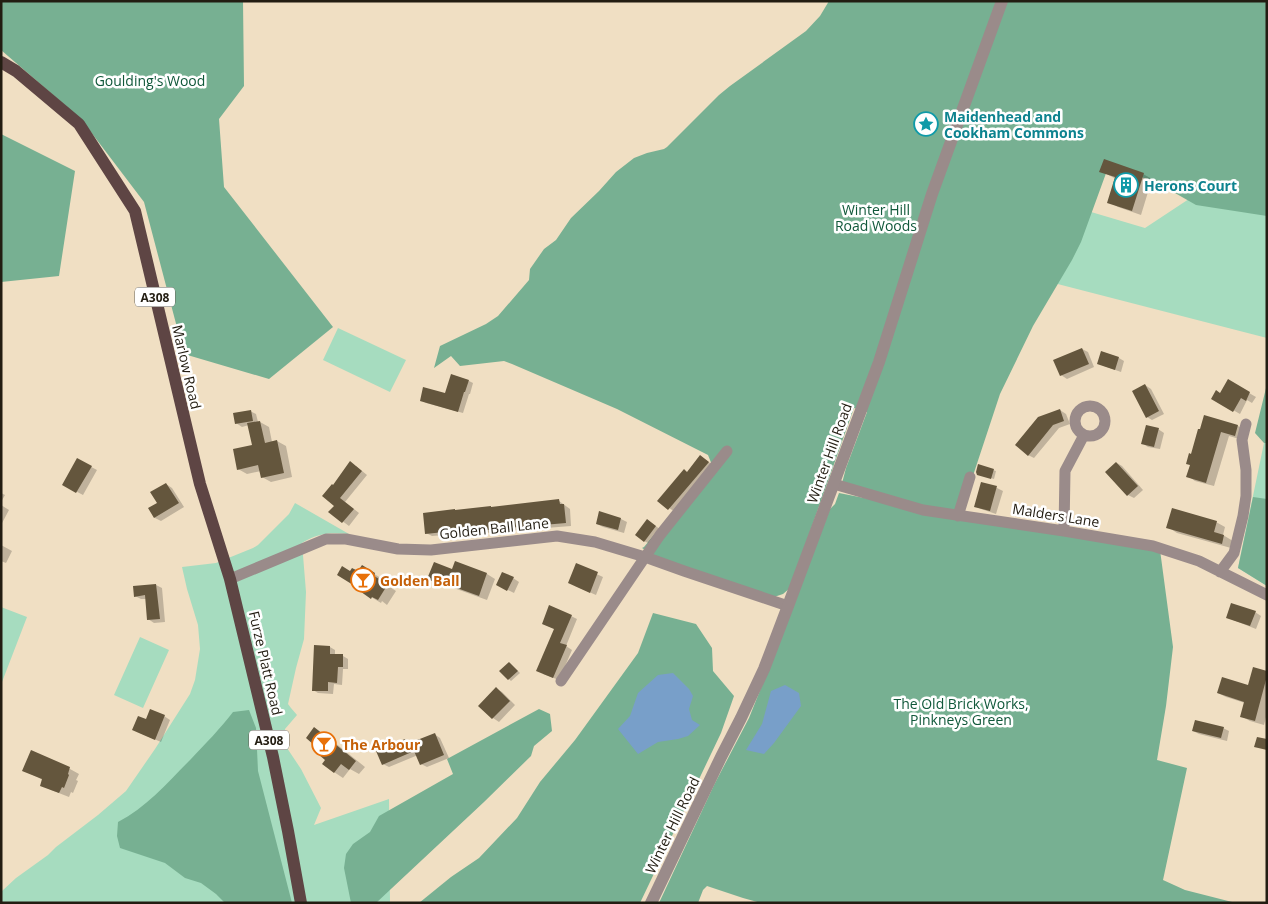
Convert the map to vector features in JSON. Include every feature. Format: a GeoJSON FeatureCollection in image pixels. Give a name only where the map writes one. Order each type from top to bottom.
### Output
{"type":"FeatureCollection","features":[{"type":"Feature","properties":{"kind":"main road","name":"Marlow Road"},"geometry":{"type":"LineString","coordinates":[[1,62],[16,71],[79,124],[135,212],[200,484],[230,578]]}},
{"type":"Feature","properties":{"kind":"main road","name":"Furze Platt Road"},"geometry":{"type":"LineString","coordinates":[[230,578],[273,757],[300,903]]}},
{"type":"Feature","properties":{"kind":"street","name":"Winter Hill Road"},"geometry":{"type":"LineString","coordinates":[[652,903],[764,669],[879,362],[932,194],[1002,1]]}},
{"type":"Feature","properties":{"kind":"street"},"geometry":{"type":"LineString","coordinates":[[1220,572],[1234,553],[1243,516],[1246,496],[1246,470],[1242,440],[1246,424]]}},
{"type":"Feature","properties":{"kind":"street"},"geometry":{"type":"LineString","coordinates":[[1064,531],[1065,470],[1084,435]]}},
{"type":"Feature","properties":{"kind":"street"},"geometry":{"type":"LineString","coordinates":[[560,681],[660,535],[727,451]]}},
{"type":"Feature","properties":{"kind":"street"},"geometry":{"type":"LineString","coordinates":[[958,516],[970,477]]}},
{"type":"Feature","properties":{"kind":"street","name":"Malders Lane"},"geometry":{"type":"LineString","coordinates":[[834,484],[923,510],[1153,546],[1199,561],[1267,595]]}},
{"type":"Feature","properties":{"kind":"street","name":"Golden Ball Lane"},"geometry":{"type":"LineString","coordinates":[[230,578],[326,539],[346,538],[398,549],[431,550],[557,536],[595,542],[645,557],[788,606]]}},
{"type":"Feature","properties":{"kind":"green space","name":"Goulding's Wood"},"geometry":{"type":"Polygon","coordinates":[[[1,1],[243,1],[244,86],[219,119],[224,187],[333,327],[269,379],[184,354],[144,202],[81,119],[1,50],[1,1]]]}},
{"type":"Feature","properties":{"kind":"green space","name":"Winter Hill Road Woods"},"geometry":{"type":"Polygon","coordinates":[[[829,1],[1267,1],[1267,216],[1196,205],[1168,189],[1168,187],[1109,165],[1081,242],[1033,326],[1000,394],[960,515],[840,491],[846,468],[867,412],[854,408],[790,588],[783,594],[774,597],[659,558],[642,548],[712,465],[708,455],[617,409],[504,361],[460,366],[451,356],[434,368],[440,346],[486,324],[498,316],[529,280],[530,269],[544,249],[556,240],[571,218],[616,172],[634,158],[667,147],[719,95],[806,31],[820,16],[829,1]]]}},
{"type":"Feature","properties":{"kind":"green space"},"geometry":{"type":"Polygon","coordinates":[[[1,134],[75,171],[59,276],[1,282],[1,134]]]}},
{"type":"Feature","properties":{"kind":"green space"},"geometry":{"type":"Polygon","coordinates":[[[1192,197],[1267,213],[1267,338],[1046,281],[1081,209],[1145,228],[1192,197]]]}},
{"type":"Feature","properties":{"kind":"green space"},"geometry":{"type":"Polygon","coordinates":[[[338,328],[406,360],[390,392],[323,360],[338,328]]]}},
{"type":"Feature","properties":{"kind":"green space"},"geometry":{"type":"Polygon","coordinates":[[[1267,384],[1267,443],[1264,443],[1255,433],[1267,384]]]}},
{"type":"Feature","properties":{"kind":"green space"},"geometry":{"type":"Polygon","coordinates":[[[1264,443],[1267,443],[1267,586],[1238,568],[1264,443]]]}},
{"type":"Feature","properties":{"kind":"green space","name":"The Old Brick Works, Pinkneys Green"},"geometry":{"type":"Polygon","coordinates":[[[839,493],[960,517],[1160,550],[1173,647],[1157,760],[1187,768],[1163,880],[1185,890],[1236,903],[761,903],[707,886],[703,890],[698,903],[659,903],[714,785],[749,718],[830,509],[835,504],[839,493]]]}},
{"type":"Feature","properties":{"kind":"green space"},"geometry":{"type":"Polygon","coordinates":[[[1253,497],[1267,499],[1267,586],[1238,568],[1253,497]]]}},
{"type":"Feature","properties":{"kind":"green space"},"geometry":{"type":"Polygon","coordinates":[[[295,503],[349,534],[324,534],[302,543],[306,592],[304,639],[288,704],[297,715],[285,729],[283,742],[301,769],[321,808],[314,825],[389,799],[390,903],[1,903],[2,891],[16,878],[48,855],[126,791],[190,694],[195,680],[200,649],[198,625],[182,567],[216,563],[253,548],[289,514],[295,503]]]}},
{"type":"Feature","properties":{"kind":"green space"},"geometry":{"type":"Polygon","coordinates":[[[1,607],[27,617],[2,682],[1,681],[1,607]]]}},
{"type":"Feature","properties":{"kind":"green space"},"geometry":{"type":"Polygon","coordinates":[[[653,613],[696,624],[712,648],[713,671],[734,696],[721,733],[640,903],[419,903],[451,877],[479,858],[517,818],[540,782],[575,740],[638,653],[653,613]]]}},
{"type":"Feature","properties":{"kind":"green space"},"geometry":{"type":"Polygon","coordinates":[[[140,637],[169,650],[143,708],[114,695],[140,637]]]}},
{"type":"Feature","properties":{"kind":"green space"},"geometry":{"type":"Polygon","coordinates":[[[539,709],[550,714],[552,731],[534,746],[531,756],[376,903],[351,903],[344,868],[346,854],[353,844],[370,832],[379,816],[453,774],[447,759],[539,709]]]}},
{"type":"Feature","properties":{"kind":"green space"},"geometry":{"type":"Polygon","coordinates":[[[249,710],[256,728],[258,771],[292,903],[225,903],[201,883],[185,878],[165,863],[120,848],[117,836],[118,822],[129,816],[157,794],[233,712],[249,710]]]}},
{"type":"Feature","properties":{"kind":"water"},"geometry":{"type":"Polygon","coordinates":[[[673,673],[689,689],[693,696],[689,709],[692,720],[700,725],[688,736],[658,742],[638,754],[618,729],[630,716],[638,693],[658,675],[673,673]]]}},
{"type":"Feature","properties":{"kind":"water"},"geometry":{"type":"Polygon","coordinates":[[[785,685],[799,693],[801,706],[764,754],[746,750],[762,724],[771,691],[785,685]]]}},
{"type":"Feature","properties":{"kind":"building","name":"Herons Court"},"geometry":{"type":"Polygon","coordinates":[[[1104,159],[1144,173],[1132,211],[1107,203],[1115,177],[1099,172],[1104,159]]]}},
{"type":"Feature","properties":{"kind":"building"},"geometry":{"type":"Polygon","coordinates":[[[1082,348],[1089,364],[1060,376],[1053,360],[1082,348]]]}},
{"type":"Feature","properties":{"kind":"building"},"geometry":{"type":"Polygon","coordinates":[[[1101,351],[1119,357],[1115,370],[1097,364],[1101,351]]]}},
{"type":"Feature","properties":{"kind":"building"},"geometry":{"type":"Polygon","coordinates":[[[451,374],[469,380],[458,412],[420,401],[423,387],[445,393],[451,374]]]}},
{"type":"Feature","properties":{"kind":"building"},"geometry":{"type":"Polygon","coordinates":[[[1228,379],[1250,392],[1246,401],[1241,398],[1233,412],[1211,399],[1216,390],[1220,393],[1228,379]]]}},
{"type":"Feature","properties":{"kind":"building"},"geometry":{"type":"Polygon","coordinates":[[[1145,384],[1159,411],[1146,418],[1132,391],[1145,384]]]}},
{"type":"Feature","properties":{"kind":"building"},"geometry":{"type":"Polygon","coordinates":[[[1060,409],[1064,421],[1053,425],[1028,456],[1015,445],[1038,417],[1060,409]]]}},
{"type":"Feature","properties":{"kind":"building"},"geometry":{"type":"Polygon","coordinates":[[[251,410],[253,421],[235,424],[233,413],[251,410]]]}},
{"type":"Feature","properties":{"kind":"building"},"geometry":{"type":"Polygon","coordinates":[[[1204,415],[1238,425],[1235,436],[1221,432],[1206,483],[1186,477],[1190,465],[1186,464],[1189,453],[1191,454],[1204,415]]]}},
{"type":"Feature","properties":{"kind":"building"},"geometry":{"type":"Polygon","coordinates":[[[260,421],[265,443],[277,440],[284,473],[261,478],[258,465],[237,470],[233,449],[252,445],[247,423],[260,421]]]}},
{"type":"Feature","properties":{"kind":"building"},"geometry":{"type":"Polygon","coordinates":[[[1146,425],[1159,428],[1154,447],[1141,444],[1146,425]]]}},
{"type":"Feature","properties":{"kind":"building"},"geometry":{"type":"Polygon","coordinates":[[[700,455],[709,462],[668,510],[657,501],[684,469],[687,472],[700,455]]]}},
{"type":"Feature","properties":{"kind":"building"},"geometry":{"type":"Polygon","coordinates":[[[77,458],[92,466],[76,493],[62,485],[77,458]]]}},
{"type":"Feature","properties":{"kind":"building"},"geometry":{"type":"Polygon","coordinates":[[[350,461],[362,471],[340,498],[354,509],[342,523],[328,512],[334,506],[322,496],[333,485],[350,461]]]}},
{"type":"Feature","properties":{"kind":"building"},"geometry":{"type":"Polygon","coordinates":[[[1116,462],[1138,486],[1127,496],[1105,472],[1116,462]]]}},
{"type":"Feature","properties":{"kind":"building"},"geometry":{"type":"Polygon","coordinates":[[[978,464],[994,469],[991,479],[977,475],[978,464]]]}},
{"type":"Feature","properties":{"kind":"building"},"geometry":{"type":"Polygon","coordinates":[[[981,482],[997,486],[990,511],[974,507],[981,482]]]}},
{"type":"Feature","properties":{"kind":"building"},"geometry":{"type":"Polygon","coordinates":[[[166,483],[179,503],[154,518],[148,508],[157,503],[150,492],[166,483]]]}},
{"type":"Feature","properties":{"kind":"building"},"geometry":{"type":"Polygon","coordinates":[[[559,499],[560,504],[564,504],[566,523],[425,534],[423,513],[559,499]]]}},
{"type":"Feature","properties":{"kind":"building"},"geometry":{"type":"Polygon","coordinates":[[[1172,508],[1217,521],[1214,532],[1224,535],[1222,544],[1166,528],[1172,508]]]}},
{"type":"Feature","properties":{"kind":"building"},"geometry":{"type":"Polygon","coordinates":[[[599,511],[621,518],[618,530],[596,524],[599,511]]]}},
{"type":"Feature","properties":{"kind":"building"},"geometry":{"type":"Polygon","coordinates":[[[647,519],[656,526],[644,542],[635,535],[647,519]]]}},
{"type":"Feature","properties":{"kind":"building"},"geometry":{"type":"Polygon","coordinates":[[[455,561],[487,573],[479,596],[427,579],[434,562],[452,569],[455,561]]]}},
{"type":"Feature","properties":{"kind":"building"},"geometry":{"type":"Polygon","coordinates":[[[576,563],[598,572],[590,593],[568,583],[576,563]]]}},
{"type":"Feature","properties":{"kind":"building","name":"Golden Ball"},"geometry":{"type":"Polygon","coordinates":[[[362,565],[375,573],[374,576],[388,584],[378,600],[372,597],[371,599],[337,575],[342,566],[350,571],[352,568],[358,571],[362,565]]]}},
{"type":"Feature","properties":{"kind":"building"},"geometry":{"type":"Polygon","coordinates":[[[502,572],[514,577],[507,591],[496,585],[502,572]]]}},
{"type":"Feature","properties":{"kind":"building"},"geometry":{"type":"Polygon","coordinates":[[[156,584],[160,619],[147,620],[145,595],[134,597],[133,586],[156,584]]]}},
{"type":"Feature","properties":{"kind":"building"},"geometry":{"type":"Polygon","coordinates":[[[1231,603],[1256,611],[1250,626],[1226,618],[1231,603]]]}},
{"type":"Feature","properties":{"kind":"building"},"geometry":{"type":"Polygon","coordinates":[[[549,605],[572,615],[560,643],[567,645],[553,678],[536,671],[554,629],[542,624],[549,605]]]}},
{"type":"Feature","properties":{"kind":"building"},"geometry":{"type":"Polygon","coordinates":[[[314,645],[330,646],[330,654],[343,654],[343,667],[338,667],[337,683],[328,682],[328,691],[312,691],[314,645]]]}},
{"type":"Feature","properties":{"kind":"building"},"geometry":{"type":"Polygon","coordinates":[[[509,662],[518,671],[508,680],[499,671],[509,662]]]}},
{"type":"Feature","properties":{"kind":"building"},"geometry":{"type":"Polygon","coordinates":[[[1253,667],[1267,671],[1255,721],[1240,717],[1244,702],[1217,693],[1222,677],[1248,685],[1253,667]]]}},
{"type":"Feature","properties":{"kind":"building"},"geometry":{"type":"Polygon","coordinates":[[[496,687],[510,701],[492,719],[478,706],[496,687]]]}},
{"type":"Feature","properties":{"kind":"building"},"geometry":{"type":"Polygon","coordinates":[[[150,709],[165,715],[155,740],[132,730],[138,716],[146,719],[150,709]]]}},
{"type":"Feature","properties":{"kind":"building"},"geometry":{"type":"Polygon","coordinates":[[[1195,720],[1224,727],[1221,738],[1192,731],[1195,720]]]}},
{"type":"Feature","properties":{"kind":"building","name":"The Arbour"},"geometry":{"type":"Polygon","coordinates":[[[314,727],[356,761],[349,770],[341,764],[334,773],[322,764],[325,760],[318,754],[321,751],[306,738],[314,727]]]}},
{"type":"Feature","properties":{"kind":"building"},"geometry":{"type":"Polygon","coordinates":[[[435,733],[444,755],[420,765],[414,751],[382,765],[376,751],[405,739],[407,744],[435,733]]]}},
{"type":"Feature","properties":{"kind":"building"},"geometry":{"type":"Polygon","coordinates":[[[1257,737],[1267,739],[1267,750],[1254,747],[1257,737]]]}},
{"type":"Feature","properties":{"kind":"building"},"geometry":{"type":"Polygon","coordinates":[[[31,750],[70,767],[64,788],[62,787],[59,793],[40,786],[42,779],[22,771],[31,750]]]}},
{"type":"Feature","properties":{"kind":"place","name":"Maidenhead and Cookham Commons"},"geometry":{"type":"Point","coordinates":[926,124]}},
{"type":"Feature","properties":{"kind":"place","name":"Herons Court"},"geometry":{"type":"Point","coordinates":[1126,185]}},
{"type":"Feature","properties":{"kind":"place","name":"Golden Ball"},"geometry":{"type":"Point","coordinates":[363,580]}},
{"type":"Feature","properties":{"kind":"place","name":"The Arbour"},"geometry":{"type":"Point","coordinates":[324,744]}}]}
